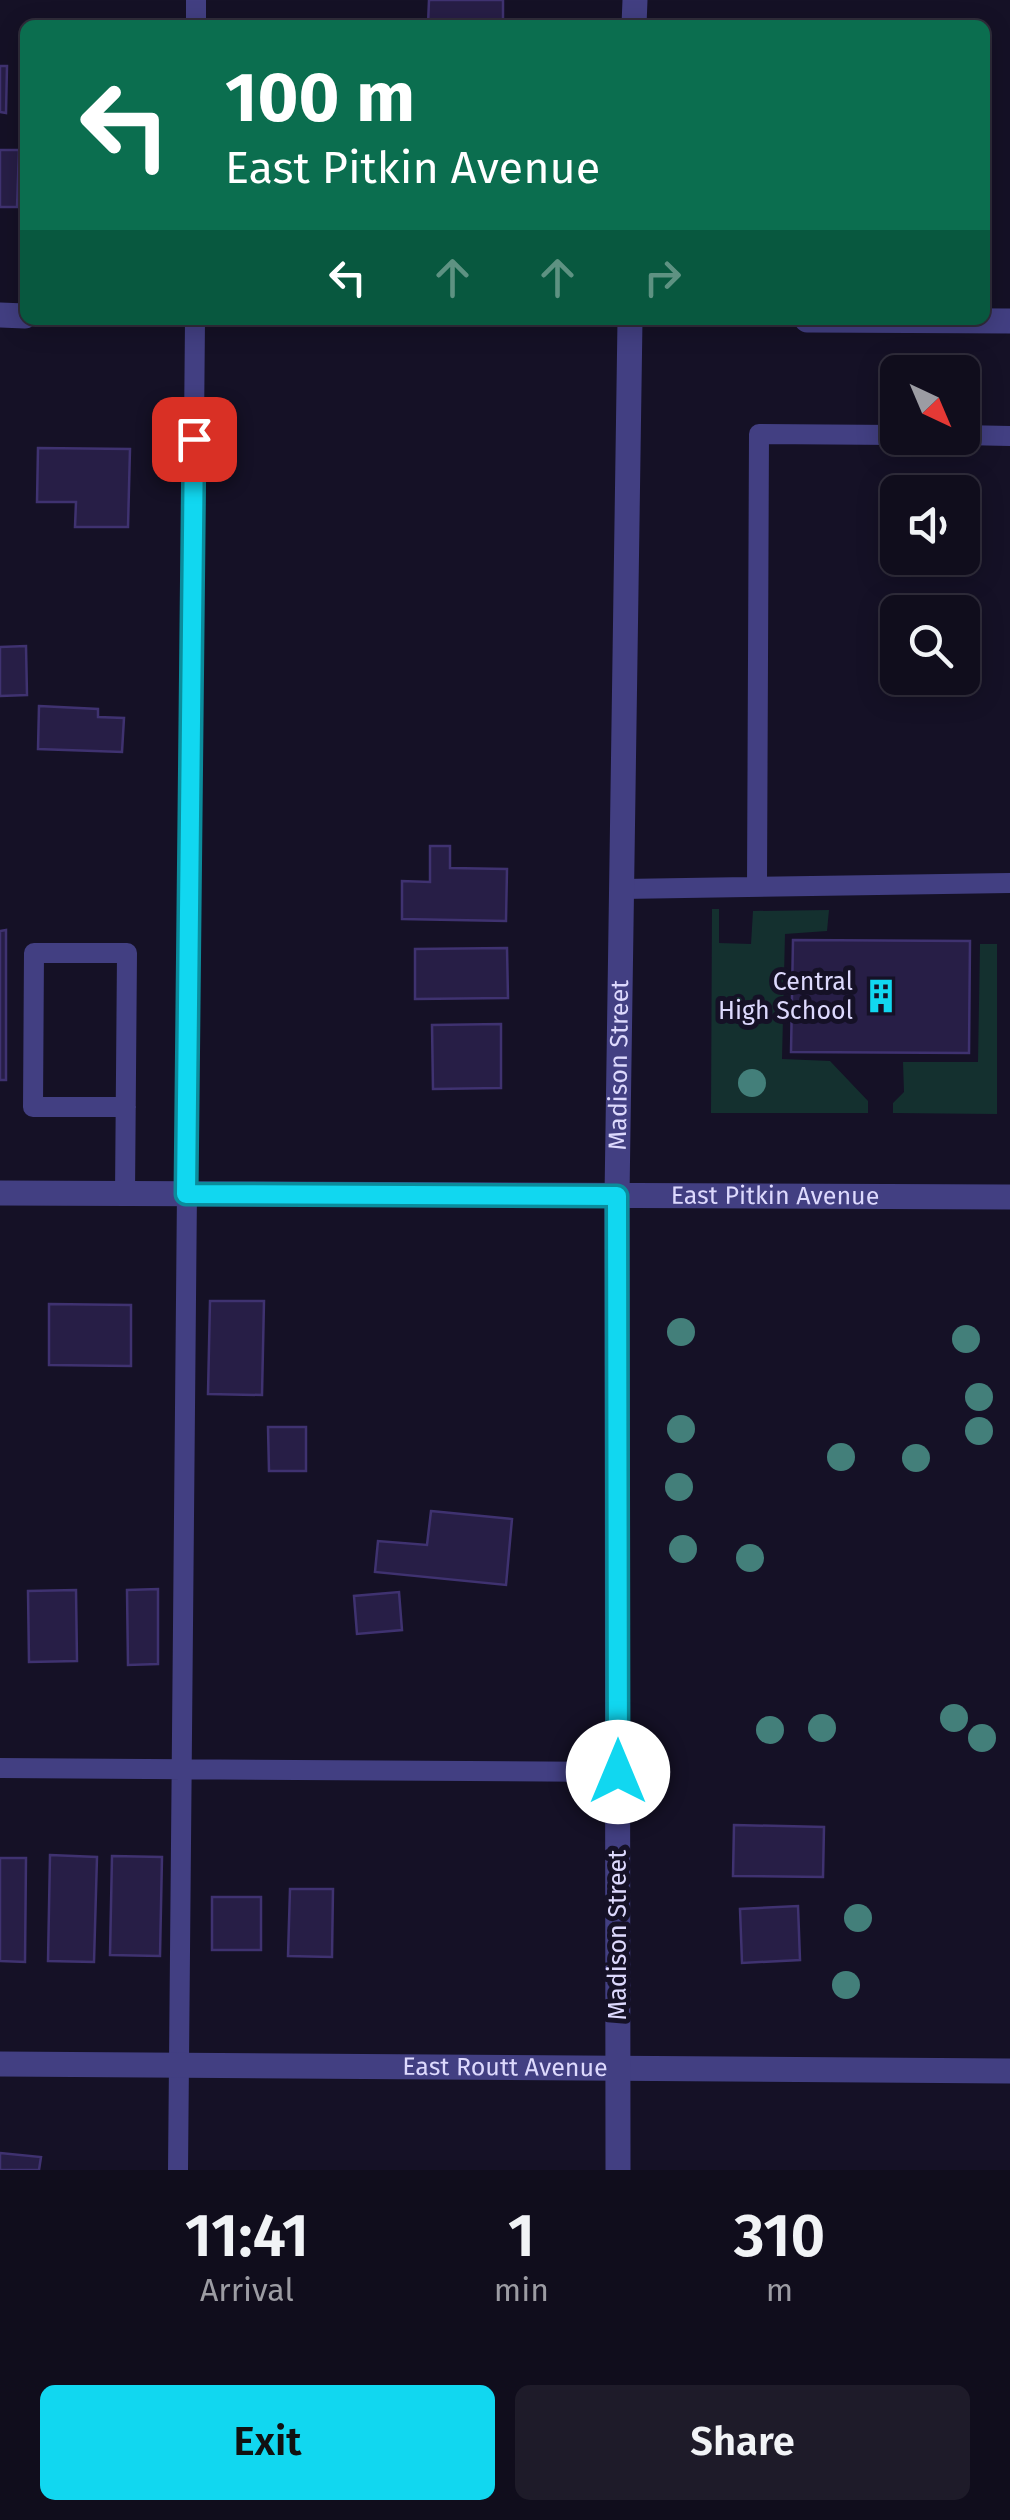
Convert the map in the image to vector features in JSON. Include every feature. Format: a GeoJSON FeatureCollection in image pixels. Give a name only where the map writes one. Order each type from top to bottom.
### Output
{"type":"FeatureCollection","features":[{"type":"Feature","properties":{"kind":"street","name":"Madison Street"},"geometry":{"type":"LineString","coordinates":[[618,2170],[617,1196],[630,325]]}},
{"type":"Feature","properties":{"kind":"street","name":"East Pitkin Avenue"},"geometry":{"type":"LineString","coordinates":[[0,1194],[1010,1197]]}},
{"type":"Feature","properties":{"kind":"street","name":"East Routt Avenue"},"geometry":{"type":"LineString","coordinates":[[0,2064],[1010,2071]]}},
{"type":"Feature","properties":{"kind":"lane"},"geometry":{"type":"LineString","coordinates":[[178,2170],[195,325]]}},
{"type":"Feature","properties":{"kind":"lane"},"geometry":{"type":"LineString","coordinates":[[757,887],[760,434],[880,435]]}},
{"type":"Feature","properties":{"kind":"lane"},"geometry":{"type":"LineString","coordinates":[[980,435],[1010,436]]}},
{"type":"Feature","properties":{"kind":"lane"},"geometry":{"type":"LineString","coordinates":[[622,889],[1010,883]]}},
{"type":"Feature","properties":{"kind":"lane"},"geometry":{"type":"LineString","coordinates":[[126,1107],[33,1107],[34,953],[127,953],[126,1194]]}},
{"type":"Feature","properties":{"kind":"lane"},"geometry":{"type":"LineString","coordinates":[[0,1768],[618,1772]]}},
{"type":"Feature","properties":{"kind":"green space"},"geometry":{"type":"Polygon","coordinates":[[[712,909],[719,909],[719,943],[751,944],[753,911],[829,910],[827,931],[785,934],[782,1059],[830,1061],[868,1101],[868,1113],[711,1113],[712,909]]]}},
{"type":"Feature","properties":{"kind":"green space"},"geometry":{"type":"Polygon","coordinates":[[[980,944],[997,944],[997,1114],[893,1113],[893,1103],[904,1092],[903,1062],[978,1062],[980,944]]]}},
{"type":"Feature","properties":{"kind":"building"},"geometry":{"type":"Polygon","coordinates":[[[429,0],[503,0],[503,20],[428,20],[429,0]]]}},
{"type":"Feature","properties":{"kind":"building"},"geometry":{"type":"Polygon","coordinates":[[[0,66],[7,66],[6,113],[0,112],[0,66]]]}},
{"type":"Feature","properties":{"kind":"building"},"geometry":{"type":"Polygon","coordinates":[[[0,150],[19,150],[17,207],[0,207],[0,150]]]}},
{"type":"Feature","properties":{"kind":"building"},"geometry":{"type":"Polygon","coordinates":[[[38,448],[130,449],[128,527],[75,527],[76,502],[37,502],[38,448]]]}},
{"type":"Feature","properties":{"kind":"building"},"geometry":{"type":"Polygon","coordinates":[[[26,646],[27,695],[0,696],[0,647],[26,646]]]}},
{"type":"Feature","properties":{"kind":"building"},"geometry":{"type":"Polygon","coordinates":[[[39,706],[98,709],[98,717],[124,718],[122,752],[38,749],[39,706]]]}},
{"type":"Feature","properties":{"kind":"building"},"geometry":{"type":"Polygon","coordinates":[[[430,846],[450,846],[450,868],[507,869],[506,921],[402,919],[402,881],[430,882],[430,846]]]}},
{"type":"Feature","properties":{"kind":"building"},"geometry":{"type":"Polygon","coordinates":[[[6,930],[6,1080],[0,1080],[0,931],[6,930]]]}},
{"type":"Feature","properties":{"kind":"building","name":"Central High School"},"geometry":{"type":"Polygon","coordinates":[[[793,940],[970,941],[969,1053],[791,1052],[793,940]]]}},
{"type":"Feature","properties":{"kind":"building"},"geometry":{"type":"Polygon","coordinates":[[[507,948],[508,998],[415,999],[415,949],[507,948]]]}},
{"type":"Feature","properties":{"kind":"building"},"geometry":{"type":"Polygon","coordinates":[[[501,1024],[501,1088],[433,1089],[432,1025],[501,1024]]]}},
{"type":"Feature","properties":{"kind":"building"},"geometry":{"type":"Polygon","coordinates":[[[210,1301],[264,1301],[262,1395],[208,1394],[210,1301]]]}},
{"type":"Feature","properties":{"kind":"building"},"geometry":{"type":"Polygon","coordinates":[[[49,1304],[131,1305],[131,1366],[49,1365],[49,1304]]]}},
{"type":"Feature","properties":{"kind":"building"},"geometry":{"type":"Polygon","coordinates":[[[268,1427],[306,1427],[306,1471],[269,1471],[268,1427]]]}},
{"type":"Feature","properties":{"kind":"building"},"geometry":{"type":"Polygon","coordinates":[[[431,1511],[512,1519],[506,1585],[375,1572],[378,1541],[427,1545],[431,1511]]]}},
{"type":"Feature","properties":{"kind":"building"},"geometry":{"type":"Polygon","coordinates":[[[158,1589],[158,1664],[128,1665],[127,1590],[158,1589]]]}},
{"type":"Feature","properties":{"kind":"building"},"geometry":{"type":"Polygon","coordinates":[[[76,1590],[77,1661],[29,1662],[28,1591],[76,1590]]]}},
{"type":"Feature","properties":{"kind":"building"},"geometry":{"type":"Polygon","coordinates":[[[399,1592],[402,1630],[357,1634],[354,1596],[399,1592]]]}},
{"type":"Feature","properties":{"kind":"building"},"geometry":{"type":"Polygon","coordinates":[[[734,1825],[824,1827],[823,1877],[733,1876],[734,1825]]]}},
{"type":"Feature","properties":{"kind":"building"},"geometry":{"type":"Polygon","coordinates":[[[50,1855],[97,1857],[94,1962],[48,1961],[50,1855]]]}},
{"type":"Feature","properties":{"kind":"building"},"geometry":{"type":"Polygon","coordinates":[[[112,1856],[162,1857],[160,1956],[110,1955],[112,1856]]]}},
{"type":"Feature","properties":{"kind":"building"},"geometry":{"type":"Polygon","coordinates":[[[0,1858],[26,1858],[25,1962],[0,1961],[0,1858]]]}},
{"type":"Feature","properties":{"kind":"building"},"geometry":{"type":"Polygon","coordinates":[[[290,1889],[333,1889],[332,1957],[288,1956],[290,1889]]]}},
{"type":"Feature","properties":{"kind":"building"},"geometry":{"type":"Polygon","coordinates":[[[212,1897],[261,1897],[261,1950],[212,1950],[212,1897]]]}},
{"type":"Feature","properties":{"kind":"building"},"geometry":{"type":"Polygon","coordinates":[[[798,1906],[800,1960],[742,1963],[740,1909],[798,1906]]]}},
{"type":"Feature","properties":{"kind":"building"},"geometry":{"type":"Polygon","coordinates":[[[0,2153],[41,2157],[39,2170],[0,2170],[0,2153]]]}},
{"type":"Feature","properties":{"kind":"place","name":"Central High School"},"geometry":{"type":"Point","coordinates":[881,996]}},
{"type":"Feature","properties":{"kind":"route"},"geometry":{"type":"LineString","coordinates":[[194,439],[186,1194],[617,1196],[618,1772]]}}]}
